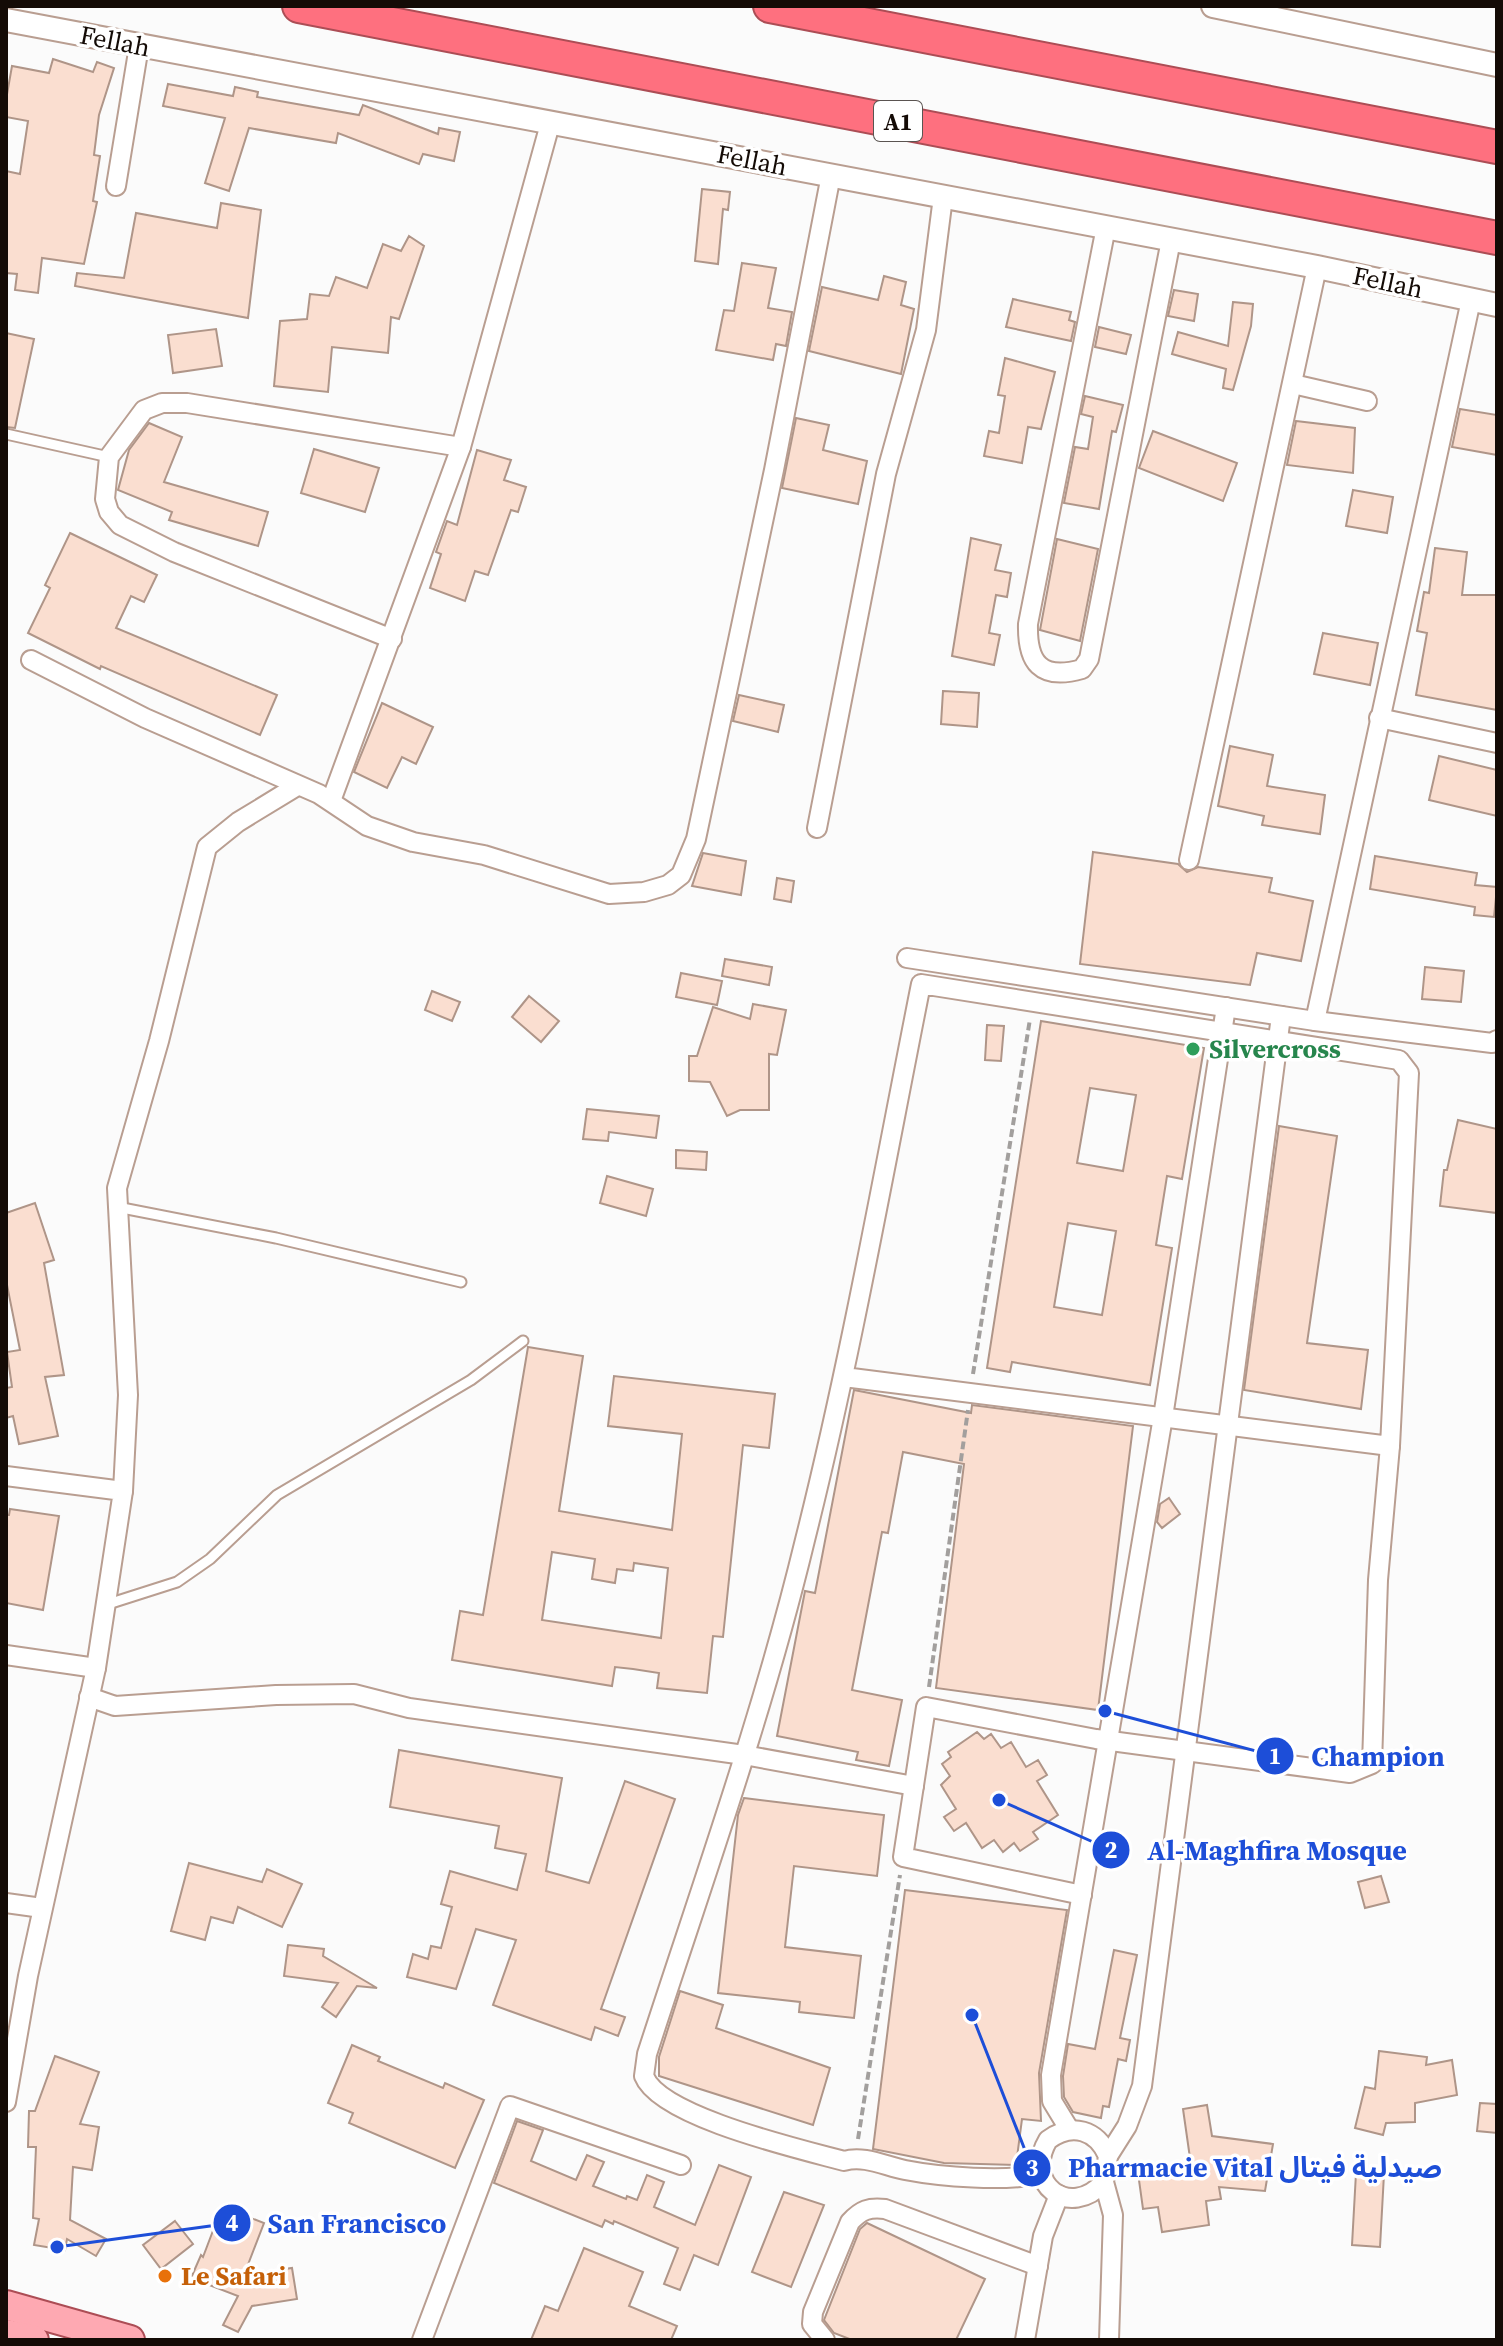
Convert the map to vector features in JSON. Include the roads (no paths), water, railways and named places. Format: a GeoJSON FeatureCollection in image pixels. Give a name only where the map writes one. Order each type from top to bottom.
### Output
{"type":"FeatureCollection","features":[{"type":"Feature","properties":{"kind":"highway","name":"A1"},"geometry":{"type":"LineString","coordinates":[[299,6],[1497,238]]}},
{"type":"Feature","properties":{"kind":"highway"},"geometry":{"type":"LineString","coordinates":[[770,6],[1497,147]]}},
{"type":"Feature","properties":{"kind":"main road"},"geometry":{"type":"LineString","coordinates":[[6,2305],[130,2340]]}},
{"type":"Feature","properties":{"kind":"main road"},"geometry":{"type":"LineString","coordinates":[[6,2334],[34,2340]]}},
{"type":"Feature","properties":{"kind":"street"},"geometry":{"type":"LineString","coordinates":[[1213,6],[1497,65]]}},
{"type":"Feature","properties":{"kind":"street","name":"Fellah"},"geometry":{"type":"LineString","coordinates":[[6,20],[1317,267],[1497,305]]}},
{"type":"Feature","properties":{"kind":"street"},"geometry":{"type":"LineString","coordinates":[[116,186],[139,46]]}},
{"type":"Feature","properties":{"kind":"street"},"geometry":{"type":"LineString","coordinates":[[331,801],[461,447],[550,124]]}},
{"type":"Feature","properties":{"kind":"street"},"geometry":{"type":"LineString","coordinates":[[31,660],[145,718],[331,801],[384,834],[484,855],[609,894],[644,892],[668,885],[681,875],[696,839],[774,470],[831,175]]}},
{"type":"Feature","properties":{"kind":"street"},"geometry":{"type":"LineString","coordinates":[[817,828],[886,474],[926,330],[943,197]]}},
{"type":"Feature","properties":{"kind":"street"},"geometry":{"type":"LineString","coordinates":[[1106,227],[1028,624],[1030,656],[1039,666],[1055,672],[1082,669],[1089,659],[1171,240]]}},
{"type":"Feature","properties":{"kind":"street"},"geometry":{"type":"LineString","coordinates":[[1189,860],[1317,267]]}},
{"type":"Feature","properties":{"kind":"street"},"geometry":{"type":"LineString","coordinates":[[1315,1021],[1471,300]]}},
{"type":"Feature","properties":{"kind":"street"},"geometry":{"type":"LineString","coordinates":[[1293,384],[1367,401]]}},
{"type":"Feature","properties":{"kind":"street"},"geometry":{"type":"LineString","coordinates":[[392,639],[174,552],[120,525],[109,512],[105,499],[109,457],[144,410],[162,403],[187,403],[461,447]]}},
{"type":"Feature","properties":{"kind":"street"},"geometry":{"type":"LineString","coordinates":[[1379,718],[1497,743]]}},
{"type":"Feature","properties":{"kind":"street"},"geometry":{"type":"LineString","coordinates":[[6,2102],[10,2046],[96,1668],[123,1491],[128,1395],[117,1188],[159,1041],[201,861],[217,837],[297,786]]}},
{"type":"Feature","properties":{"kind":"street"},"geometry":{"type":"LineString","coordinates":[[907,958],[1315,1021],[1492,1043],[1497,1040]]}},
{"type":"Feature","properties":{"kind":"street"},"geometry":{"type":"LineString","coordinates":[[1041,2174],[1024,2178],[907,2170],[855,2157],[844,2161],[696,2115],[658,2097],[644,2076],[647,2054],[744,1755],[805,1543],[844,1377],[921,984],[1399,1060],[1409,1073],[1390,1446],[1378,1580],[1372,1764],[1350,1773],[1185,1752],[926,1707],[903,1857],[1082,1895]]}},
{"type":"Feature","properties":{"kind":"street"},"geometry":{"type":"LineString","coordinates":[[1108,2156],[1094,2135],[1069,2129],[1057,2114],[1050,2088],[1163,1417],[1226,1007]]}},
{"type":"Feature","properties":{"kind":"street"},"geometry":{"type":"LineString","coordinates":[[1109,2340],[1113,2215],[1104,2182],[1108,2156],[1127,2126],[1142,2086],[1281,1016]]}},
{"type":"Feature","properties":{"kind":"street"},"geometry":{"type":"LineString","coordinates":[[844,1377],[1390,1446]]}},
{"type":"Feature","properties":{"kind":"street"},"geometry":{"type":"LineString","coordinates":[[6,1476],[123,1491]]}},
{"type":"Feature","properties":{"kind":"street"},"geometry":{"type":"LineString","coordinates":[[6,1655],[96,1668]]}},
{"type":"Feature","properties":{"kind":"street"},"geometry":{"type":"LineString","coordinates":[[89,1697],[115,1706],[276,1695],[354,1694],[409,1708],[744,1755],[914,1786]]}},
{"type":"Feature","properties":{"kind":"street"},"geometry":{"type":"LineString","coordinates":[[6,1903],[42,1908]]}},
{"type":"Feature","properties":{"kind":"street"},"geometry":{"type":"LineString","coordinates":[[422,2340],[510,2106],[681,2165]]}},
{"type":"Feature","properties":{"kind":"street"},"geometry":{"type":"LineString","coordinates":[[1069,2129],[1048,2140],[1039,2162],[1045,2183],[1059,2195],[1084,2197],[1104,2182]]}},
{"type":"Feature","properties":{"kind":"street"},"geometry":{"type":"LineString","coordinates":[[1025,2340],[1050,2210],[1059,2195]]}},
{"type":"Feature","properties":{"kind":"street"},"geometry":{"type":"LineString","coordinates":[[825,2340],[812,2324],[813,2312],[850,2222],[859,2212],[871,2208],[885,2209],[1038,2266]]}},
{"type":"Feature","properties":{"kind":"lane"},"geometry":{"type":"LineString","coordinates":[[6,434],[109,457]]}},
{"type":"Feature","properties":{"kind":"lane"},"geometry":{"type":"LineString","coordinates":[[116,1207],[276,1238],[461,1282]]}},
{"type":"Feature","properties":{"kind":"lane"},"geometry":{"type":"LineString","coordinates":[[105,1605],[177,1582],[210,1559],[277,1495],[471,1380],[523,1341]]}},
{"type":"Feature","properties":{"kind":"place","name":"Silvercross"},"geometry":{"type":"Point","coordinates":[1193,1049]}},
{"type":"Feature","properties":{"kind":"place","name":"Champion"},"geometry":{"type":"Point","coordinates":[1105,1711]}},
{"type":"Feature","properties":{"kind":"place","name":"Al-Maghfira Mosque"},"geometry":{"type":"Point","coordinates":[999,1800]}},
{"type":"Feature","properties":{"kind":"place","name":"Pharmacie Vital صيدلية فيتال"},"geometry":{"type":"Point","coordinates":[972,2015]}},
{"type":"Feature","properties":{"kind":"place","name":"San Francisco"},"geometry":{"type":"Point","coordinates":[57,2247]}},
{"type":"Feature","properties":{"kind":"place","name":"Le Safari"},"geometry":{"type":"Point","coordinates":[165,2276]}}]}
